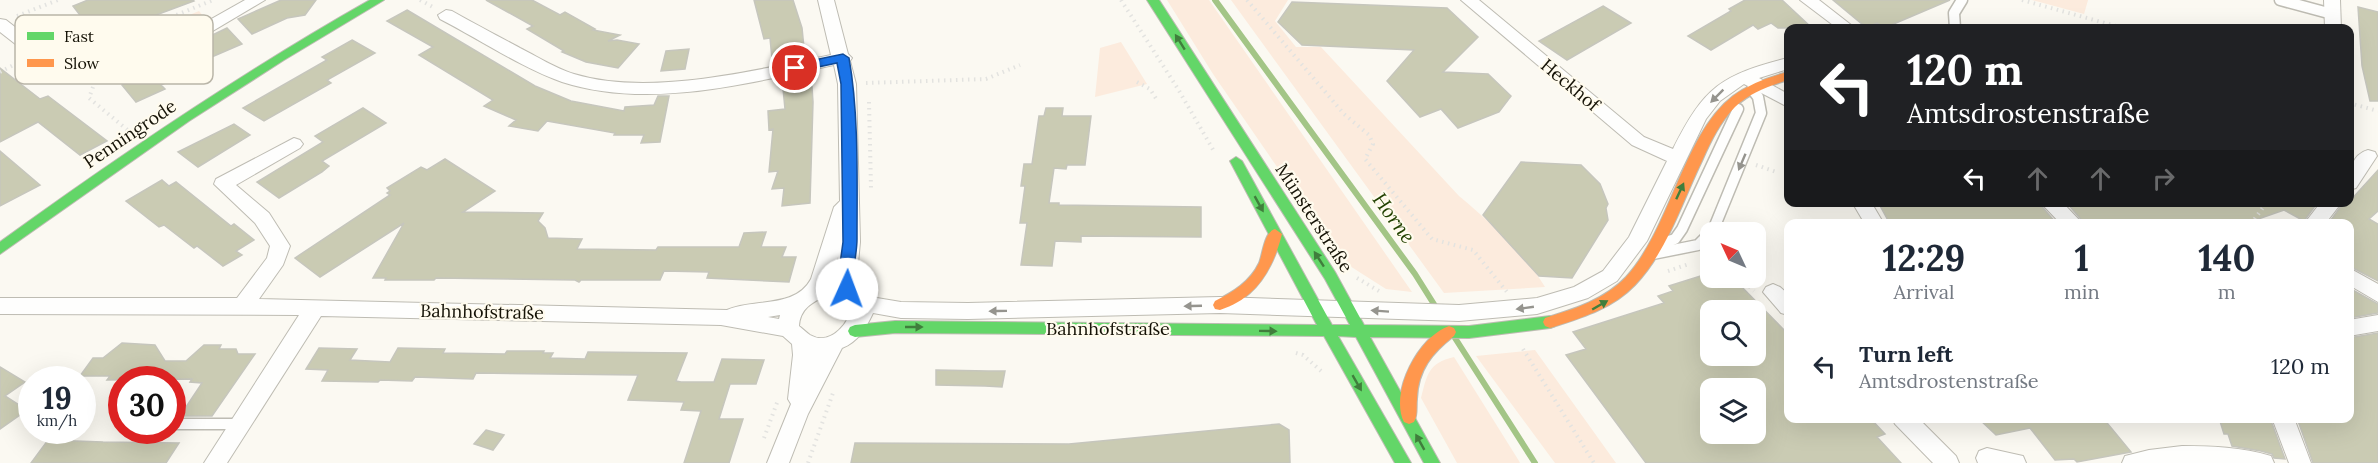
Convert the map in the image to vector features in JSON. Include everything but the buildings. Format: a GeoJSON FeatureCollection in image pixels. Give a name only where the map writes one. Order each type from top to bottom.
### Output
{"type":"FeatureCollection","features":[{"type":"Feature","properties":{"kind":"main road","name":"Penningrode"},"geometry":{"type":"LineString","coordinates":[[0,249],[187,117],[324,30],[378,0]]}},
{"type":"Feature","properties":{"kind":"main road"},"geometry":{"type":"LineString","coordinates":[[1139,0],[1205,102],[1215,123]]}},
{"type":"Feature","properties":{"kind":"main road","name":"Münsterstraße"},"geometry":{"type":"LineString","coordinates":[[1153,0],[1349,309],[1432,463]]}},
{"type":"Feature","properties":{"kind":"main road","name":"Bahnhofstraße"},"geometry":{"type":"LineString","coordinates":[[855,331],[907,327],[1469,332],[1509,330],[1595,309],[1626,286],[1654,249],[1714,122],[1728,104],[1755,80],[1784,76]]}},
{"type":"Feature","properties":{"kind":"main road","name":"Münsterstraße"},"geometry":{"type":"LineString","coordinates":[[1225,156],[1275,234],[1403,463]]}},
{"type":"Feature","properties":{"kind":"main road"},"geometry":{"type":"LineString","coordinates":[[1220,305],[1246,292],[1260,279],[1266,270],[1275,234]]}},
{"type":"Feature","properties":{"kind":"main road"},"geometry":{"type":"LineString","coordinates":[[1409,421],[1408,380],[1415,363],[1426,349],[1449,332]]}},
{"type":"Feature","properties":{"kind":"street"},"geometry":{"type":"LineString","coordinates":[[213,25],[257,0]]}},
{"type":"Feature","properties":{"kind":"street"},"geometry":{"type":"LineString","coordinates":[[826,0],[843,58],[847,84],[850,242],[845,279],[847,289],[856,294],[863,304],[864,312],[862,322],[855,331]]}},
{"type":"Feature","properties":{"kind":"street","name":"Heckhof"},"geometry":{"type":"LineString","coordinates":[[1469,0],[1638,141],[1678,158]]}},
{"type":"Feature","properties":{"kind":"street"},"geometry":{"type":"LineString","coordinates":[[1812,3],[1831,24]]}},
{"type":"Feature","properties":{"kind":"street"},"geometry":{"type":"LineString","coordinates":[[1812,3],[1841,24]]}},
{"type":"Feature","properties":{"kind":"street"},"geometry":{"type":"LineString","coordinates":[[446,15],[555,73],[577,81],[604,86],[679,86],[843,58]]}},
{"type":"Feature","properties":{"kind":"street","name":"Bahnhofstraße"},"geometry":{"type":"LineString","coordinates":[[863,304],[901,310],[968,311],[1220,305],[1314,307],[1411,313],[1498,311],[1537,306],[1581,293],[1614,271],[1637,241],[1698,117],[1714,97],[1784,65]]}},
{"type":"Feature","properties":{"kind":"street"},"geometry":{"type":"LineString","coordinates":[[1755,80],[1784,98]]}},
{"type":"Feature","properties":{"kind":"street"},"geometry":{"type":"LineString","coordinates":[[243,306],[276,260],[280,246],[262,218],[223,184],[294,144]]}},
{"type":"Feature","properties":{"kind":"street"},"geometry":{"type":"LineString","coordinates":[[2354,152],[2373,158],[2354,178]]}},
{"type":"Feature","properties":{"kind":"street"},"geometry":{"type":"LineString","coordinates":[[814,292],[821,279],[848,193]]}},
{"type":"Feature","properties":{"kind":"street"},"geometry":{"type":"LineString","coordinates":[[2055,207],[2068,219]]}},
{"type":"Feature","properties":{"kind":"street"},"geometry":{"type":"LineString","coordinates":[[2318,219],[2328,207]]}},
{"type":"Feature","properties":{"kind":"street"},"geometry":{"type":"LineString","coordinates":[[2354,278],[2378,294]]}},
{"type":"Feature","properties":{"kind":"street","name":"Bahnhofstraße"},"geometry":{"type":"LineString","coordinates":[[0,306],[243,306],[721,317],[794,305],[814,292],[826,288],[847,289]]}},
{"type":"Feature","properties":{"kind":"street"},"geometry":{"type":"LineString","coordinates":[[1773,292],[1784,303]]}},
{"type":"Feature","properties":{"kind":"street"},"geometry":{"type":"LineString","coordinates":[[794,305],[790,312],[795,335],[804,355],[797,414]]}},
{"type":"Feature","properties":{"kind":"street"},"geometry":{"type":"LineString","coordinates":[[215,463],[314,309]]}},
{"type":"Feature","properties":{"kind":"street","name":"Bahnhofstraße"},"geometry":{"type":"LineString","coordinates":[[721,317],[795,335],[813,345],[834,343],[855,331]]}},
{"type":"Feature","properties":{"kind":"street"},"geometry":{"type":"LineString","coordinates":[[2354,327],[2378,322]]}},
{"type":"Feature","properties":{"kind":"street"},"geometry":{"type":"LineString","coordinates":[[778,463],[797,414],[834,343]]}},
{"type":"Feature","properties":{"kind":"street"},"geometry":{"type":"LineString","coordinates":[[1908,423],[1948,463]]}},
{"type":"Feature","properties":{"kind":"street"},"geometry":{"type":"LineString","coordinates":[[2285,423],[2300,463]]}},
{"type":"Feature","properties":{"kind":"street"},"geometry":{"type":"LineString","coordinates":[[2133,463],[2157,457],[2215,455],[2263,463]]}},
{"type":"Feature","properties":{"kind":"street"},"geometry":{"type":"LineString","coordinates":[[1987,458],[2015,463]]}},
{"type":"Feature","properties":{"kind":"lane"},"geometry":{"type":"LineString","coordinates":[[1954,24],[1955,8],[1962,0]]}},
{"type":"Feature","properties":{"kind":"lane"},"geometry":{"type":"LineString","coordinates":[[2280,0],[2332,14]]}},
{"type":"Feature","properties":{"kind":"lane"},"geometry":{"type":"LineString","coordinates":[[1716,222],[1761,113],[1755,80]]}},
{"type":"Feature","properties":{"kind":"lane"},"geometry":{"type":"LineString","coordinates":[[1614,271],[1654,249],[1700,243]]}},
{"type":"Feature","properties":{"kind":"lane"},"geometry":{"type":"LineString","coordinates":[[186,424],[241,424]]}},
{"type":"Feature","properties":{"kind":"path"},"geometry":{"type":"LineString","coordinates":[[20,15],[58,0]]}},
{"type":"Feature","properties":{"kind":"path"},"geometry":{"type":"LineString","coordinates":[[176,15],[213,0]]}},
{"type":"Feature","properties":{"kind":"path"},"geometry":{"type":"LineString","coordinates":[[1121,0],[1225,156]]}},
{"type":"Feature","properties":{"kind":"path"},"geometry":{"type":"LineString","coordinates":[[1247,0],[1344,114],[1369,135],[1373,144],[1365,159],[1432,239],[1473,249],[1510,295]]}},
{"type":"Feature","properties":{"kind":"path"},"geometry":{"type":"LineString","coordinates":[[2022,0],[2110,24]]}},
{"type":"Feature","properties":{"kind":"path"},"geometry":{"type":"LineString","coordinates":[[847,84],[986,79],[1020,65]]}},
{"type":"Feature","properties":{"kind":"path"},"geometry":{"type":"LineString","coordinates":[[1137,82],[1150,89],[1157,100]]}},
{"type":"Feature","properties":{"kind":"path"},"geometry":{"type":"LineString","coordinates":[[94,84],[89,98],[137,135]]}},
{"type":"Feature","properties":{"kind":"path"},"geometry":{"type":"LineString","coordinates":[[2354,104],[2378,111]]}},
{"type":"Feature","properties":{"kind":"path"},"geometry":{"type":"LineString","coordinates":[[1755,165],[1776,172]]}},
{"type":"Feature","properties":{"kind":"path"},"geometry":{"type":"LineString","coordinates":[[1523,348],[1594,463]]}},
{"type":"Feature","properties":{"kind":"path"},"geometry":{"type":"LineString","coordinates":[[808,463],[834,390]]}},
{"type":"Feature","properties":{"kind":"path"},"geometry":{"type":"LineString","coordinates":[[763,441],[779,397]]}},
{"type":"Feature","properties":{"kind":"shaded area"},"geometry":{"type":"Polygon","coordinates":[[[1167,0],[1209,0],[1412,292],[1386,289],[1342,261],[1213,74],[1167,0]]]}},
{"type":"Feature","properties":{"kind":"shaded area"},"geometry":{"type":"Polygon","coordinates":[[[1231,0],[1288,0],[1275,21],[1296,47],[1321,47],[1459,196],[1517,250],[1545,287],[1444,293],[1231,0]]]}},
{"type":"Feature","properties":{"kind":"shaded area"},"geometry":{"type":"Polygon","coordinates":[[[2032,0],[2088,0],[2084,14],[2032,0]]]}},
{"type":"Feature","properties":{"kind":"shaded area"},"geometry":{"type":"Polygon","coordinates":[[[199,11],[202,15],[189,15],[199,11]]]}},
{"type":"Feature","properties":{"kind":"shaded area"},"geometry":{"type":"Polygon","coordinates":[[[1121,42],[1147,84],[1095,97],[1100,48],[1121,42]]]}},
{"type":"Feature","properties":{"kind":"shaded area"},"geometry":{"type":"Polygon","coordinates":[[[1535,350],[1616,463],[1555,463],[1476,356],[1535,350]]]}},
{"type":"Feature","properties":{"kind":"shaded area"},"geometry":{"type":"Polygon","coordinates":[[[1454,357],[1520,463],[1457,463],[1421,398],[1430,371],[1439,363],[1454,357]]]}},
{"type":"Feature","properties":{"kind":"waterway","name":"Horne"},"geometry":{"type":"LineString","coordinates":[[1215,0],[1415,274],[1437,309]]}},
{"type":"Feature","properties":{"kind":"waterway","name":"Horne"},"geometry":{"type":"LineString","coordinates":[[1455,338],[1535,463]]}},
{"type":"Feature","properties":{"kind":"traffic: fast"},"geometry":{"type":"LineString","coordinates":[[0,249],[232,87],[378,0]]}},
{"type":"Feature","properties":{"kind":"traffic: fast"},"geometry":{"type":"LineString","coordinates":[[1153,0],[1330,276],[1432,463]]}},
{"type":"Feature","properties":{"kind":"traffic: fast"},"geometry":{"type":"LineString","coordinates":[[1236,161],[1300,282],[1403,463]]}},
{"type":"Feature","properties":{"kind":"traffic: fast"},"geometry":{"type":"LineString","coordinates":[[855,331],[895,327],[1469,332],[1550,322]]}},
{"type":"Feature","properties":{"kind":"traffic: slow"},"geometry":{"type":"LineString","coordinates":[[1550,322],[1583,312],[1609,298],[1630,281],[1646,262],[1659,239],[1704,143],[1720,116],[1744,94],[1784,77]]}},
{"type":"Feature","properties":{"kind":"traffic: slow"},"geometry":{"type":"LineString","coordinates":[[1220,305],[1243,292],[1258,277],[1268,259],[1275,234]]}},
{"type":"Feature","properties":{"kind":"traffic: slow"},"geometry":{"type":"LineString","coordinates":[[1409,418],[1409,390],[1415,369],[1428,350],[1449,332]]}},
{"type":"Feature","properties":{"kind":"route"},"geometry":{"type":"LineString","coordinates":[[795,68],[843,58],[847,84],[850,242],[845,279],[847,289]]}}]}
